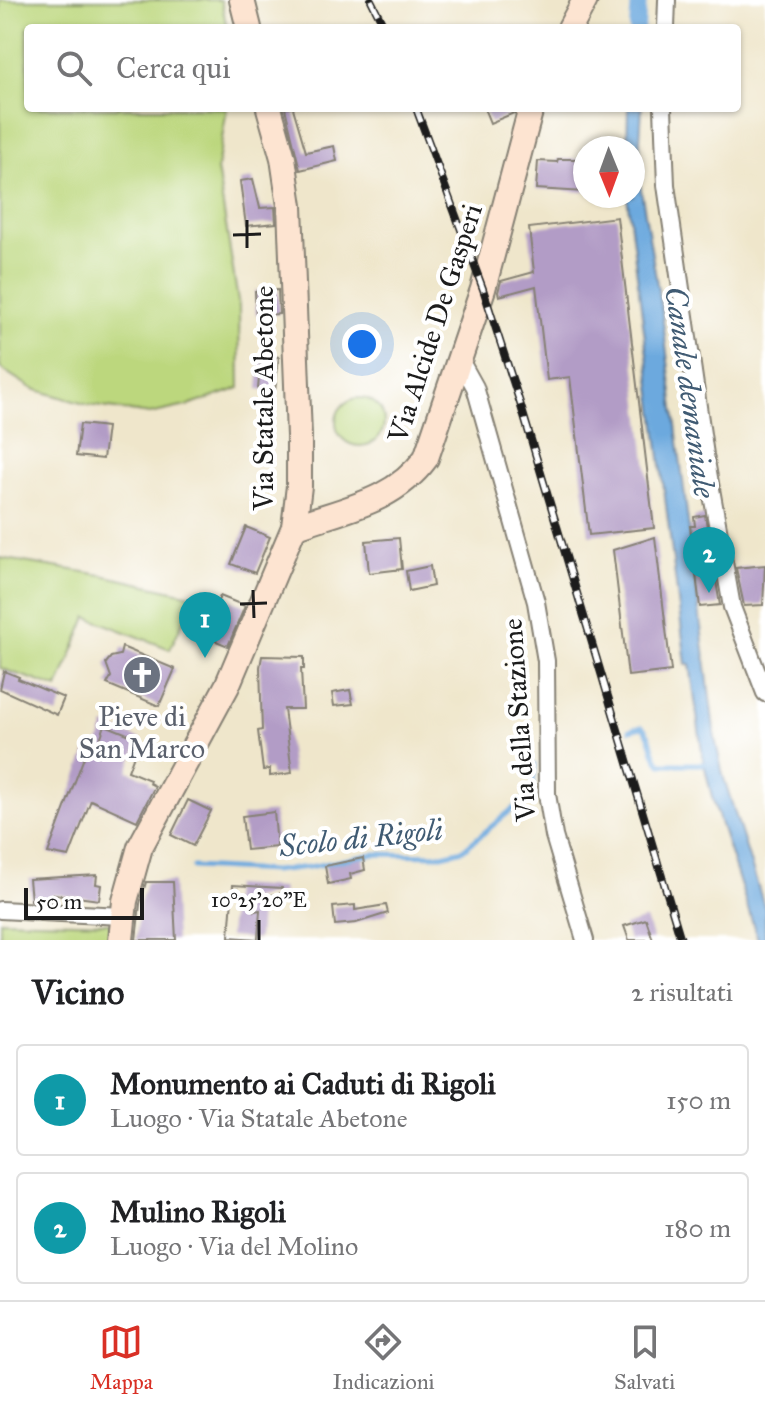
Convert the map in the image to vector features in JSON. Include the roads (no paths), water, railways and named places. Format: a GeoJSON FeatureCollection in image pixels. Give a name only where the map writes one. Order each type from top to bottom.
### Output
{"type":"FeatureCollection","features":[{"type":"Feature","properties":{"kind":"main road"},"geometry":{"type":"LineString","coordinates":[[242,0],[248,24]]}},
{"type":"Feature","properties":{"kind":"main road"},"geometry":{"type":"LineString","coordinates":[[572,24],[585,0]]}},
{"type":"Feature","properties":{"kind":"main road","name":"Via Statale Abetone"},"geometry":{"type":"LineString","coordinates":[[122,928],[140,847],[227,686],[294,527],[299,486],[299,436],[290,206],[283,158],[270,112]]}},
{"type":"Feature","properties":{"kind":"main road","name":"Via Alcide De Gasperi"},"geometry":{"type":"LineString","coordinates":[[294,527],[387,494],[409,478],[426,458],[483,289],[530,112]]}},
{"type":"Feature","properties":{"kind":"street"},"geometry":{"type":"LineString","coordinates":[[666,24],[667,0]]}},
{"type":"Feature","properties":{"kind":"street"},"geometry":{"type":"LineString","coordinates":[[663,112],[666,185],[705,455],[732,607],[765,693]]}},
{"type":"Feature","properties":{"kind":"street","name":"Via della Stazione"},"geometry":{"type":"LineString","coordinates":[[460,360],[475,387],[536,602],[546,661],[547,794],[554,836],[585,940]]}},
{"type":"Feature","properties":{"kind":"street"},"geometry":{"type":"LineString","coordinates":[[0,910],[122,928]]}},
{"type":"Feature","properties":{"kind":"water"},"geometry":{"type":"Polygon","coordinates":[[[628,112],[642,112],[640,136],[627,136],[628,112]]]}},
{"type":"Feature","properties":{"kind":"water"},"geometry":{"type":"Polygon","coordinates":[[[629,208],[644,208],[662,313],[715,738],[723,775],[765,909],[765,940],[758,940],[712,797],[703,759],[690,664],[686,664],[629,208]]]}},
{"type":"Feature","properties":{"kind":"waterway","name":"Canale demaniale"},"geometry":{"type":"LineString","coordinates":[[637,24],[639,0]]}},
{"type":"Feature","properties":{"kind":"waterway","name":"Scolo di Rigoli"},"geometry":{"type":"LineString","coordinates":[[630,730],[642,727],[646,731],[661,764],[708,764]]}},
{"type":"Feature","properties":{"kind":"waterway","name":"Scolo di Rigoli"},"geometry":{"type":"LineString","coordinates":[[193,867],[273,871],[374,854],[442,855],[463,850],[532,793],[535,765]]}},
{"type":"Feature","properties":{"kind":"railway"},"geometry":{"type":"LineString","coordinates":[[371,0],[383,24]]}},
{"type":"Feature","properties":{"kind":"railway"},"geometry":{"type":"LineString","coordinates":[[417,112],[483,289],[520,403],[681,940]]}},
{"type":"Feature","properties":{"kind":"place","name":"Mulino Rigoli"},"geometry":{"type":"Point","coordinates":[709,593]}},
{"type":"Feature","properties":{"kind":"place","name":"Monumento ai Caduti di Rigoli"},"geometry":{"type":"Point","coordinates":[205,658]}},
{"type":"Feature","properties":{"kind":"place","name":"Pieve di San Marco"},"geometry":{"type":"Point","coordinates":[142,675]}}]}
